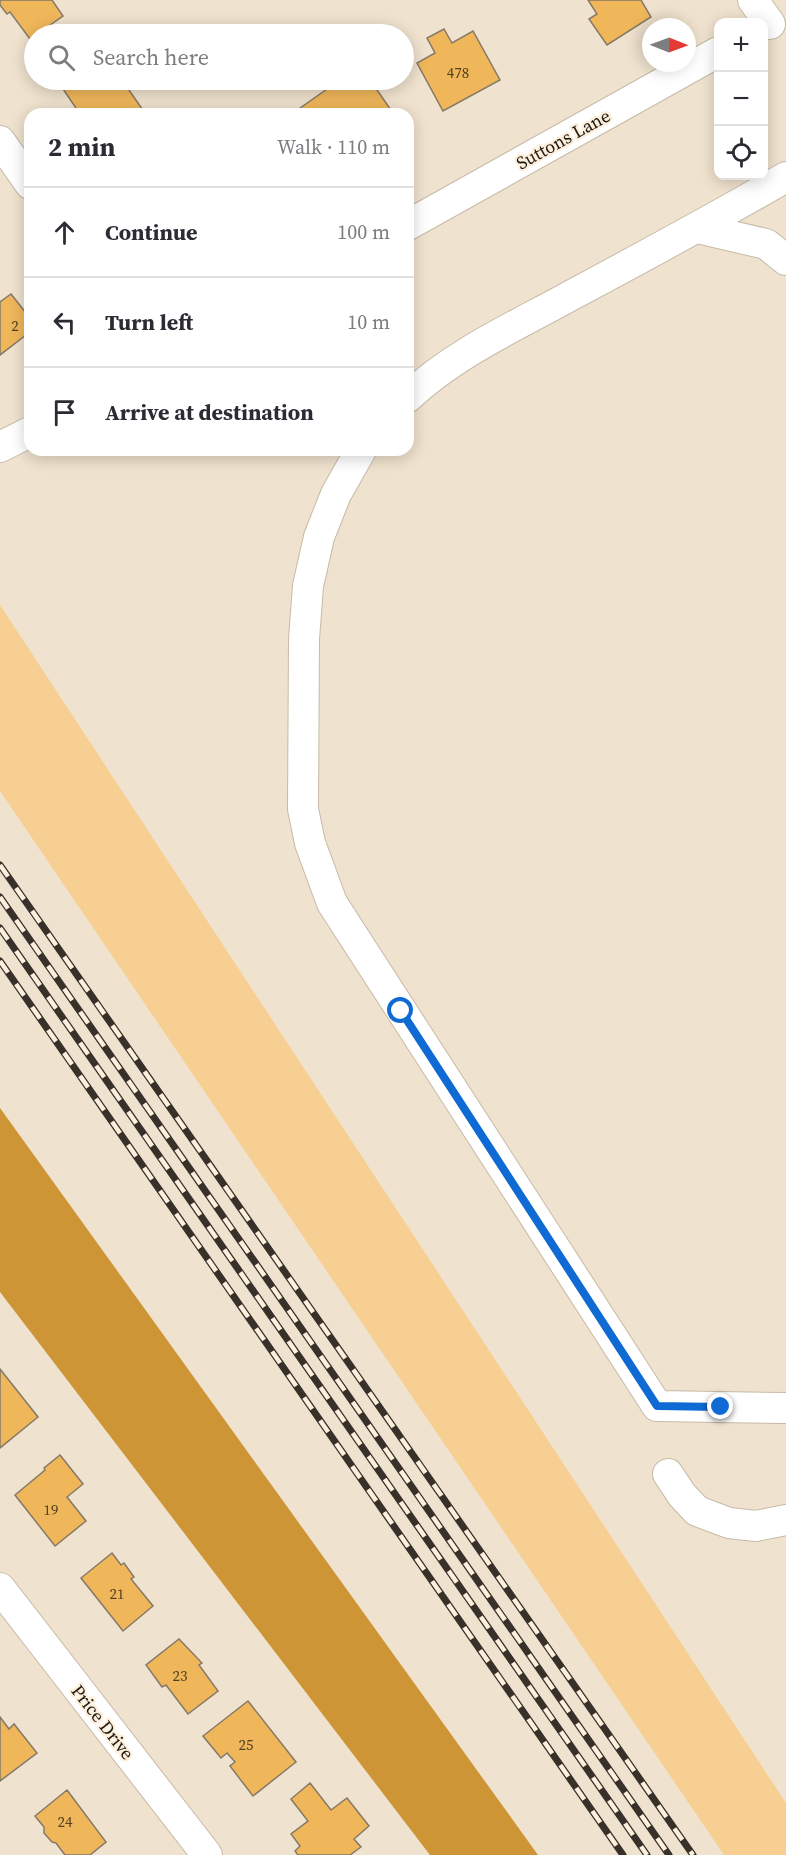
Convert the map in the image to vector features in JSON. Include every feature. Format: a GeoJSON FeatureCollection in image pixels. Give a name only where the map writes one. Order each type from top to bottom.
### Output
{"type":"FeatureCollection","features":[{"type":"Feature","properties":{"kind":"street","name":"Suttons Lane"},"geometry":{"type":"LineString","coordinates":[[414,222],[714,54]]}},
{"type":"Feature","properties":{"kind":"street"},"geometry":{"type":"LineString","coordinates":[[0,141],[24,175]]}},
{"type":"Feature","properties":{"kind":"street"},"geometry":{"type":"LineString","coordinates":[[414,391],[465,353],[697,228],[786,177]]}},
{"type":"Feature","properties":{"kind":"street"},"geometry":{"type":"LineString","coordinates":[[697,228],[765,244],[786,260]]}},
{"type":"Feature","properties":{"kind":"street"},"geometry":{"type":"LineString","coordinates":[[0,447],[24,435]]}},
{"type":"Feature","properties":{"kind":"street"},"geometry":{"type":"LineString","coordinates":[[358,456],[336,494],[319,537],[308,586],[304,639],[303,809],[310,843],[332,903],[657,1406],[786,1408]]}},
{"type":"Feature","properties":{"kind":"street"},"geometry":{"type":"LineString","coordinates":[[668,1474],[682,1495],[697,1511],[729,1523],[756,1526],[786,1520]]}},
{"type":"Feature","properties":{"kind":"street","name":"Price Drive"},"geometry":{"type":"LineString","coordinates":[[0,1588],[207,1855]]}},
{"type":"Feature","properties":{"kind":"shaded area"},"geometry":{"type":"Polygon","coordinates":[[[0,605],[786,1803],[786,1855],[724,1855],[0,791],[0,605]]]}},
{"type":"Feature","properties":{"kind":"shaded area"},"geometry":{"type":"Polygon","coordinates":[[[0,1108],[538,1855],[430,1855],[0,1292],[0,1108]]]}},
{"type":"Feature","properties":{"kind":"building"},"geometry":{"type":"Polygon","coordinates":[[[0,0],[52,0],[63,16],[52,24],[24,24],[24,31],[10,12],[7,14],[0,5],[0,0]]]}},
{"type":"Feature","properties":{"kind":"building"},"geometry":{"type":"Polygon","coordinates":[[[588,0],[641,0],[651,17],[642,18],[642,23],[607,45],[589,19],[597,14],[588,0]]]}},
{"type":"Feature","properties":{"kind":"building"},"geometry":{"type":"Polygon","coordinates":[[[444,29],[452,43],[473,31],[500,80],[443,111],[417,63],[435,53],[427,38],[444,29]]]}},
{"type":"Feature","properties":{"kind":"building"},"geometry":{"type":"Polygon","coordinates":[[[64,90],[129,90],[142,108],[76,108],[64,90]]]}},
{"type":"Feature","properties":{"kind":"building"},"geometry":{"type":"Polygon","coordinates":[[[326,90],[377,90],[390,108],[300,108],[326,90]]]}},
{"type":"Feature","properties":{"kind":"building"},"geometry":{"type":"Polygon","coordinates":[[[11,294],[24,310],[24,337],[0,355],[0,302],[11,294]]]}},
{"type":"Feature","properties":{"kind":"building"},"geometry":{"type":"Polygon","coordinates":[[[0,1369],[38,1417],[0,1448],[0,1369]]]}},
{"type":"Feature","properties":{"kind":"building"},"geometry":{"type":"Polygon","coordinates":[[[60,1455],[83,1484],[67,1497],[86,1521],[55,1546],[15,1495],[60,1455]]]}},
{"type":"Feature","properties":{"kind":"building"},"geometry":{"type":"Polygon","coordinates":[[[112,1553],[121,1565],[124,1563],[134,1577],[131,1579],[153,1606],[123,1631],[81,1578],[112,1553]]]}},
{"type":"Feature","properties":{"kind":"building"},"geometry":{"type":"Polygon","coordinates":[[[179,1639],[202,1663],[199,1665],[218,1691],[188,1714],[166,1685],[162,1687],[146,1665],[179,1639]]]}},
{"type":"Feature","properties":{"kind":"building"},"geometry":{"type":"Polygon","coordinates":[[[248,1701],[296,1762],[253,1796],[230,1766],[235,1762],[227,1753],[221,1758],[203,1736],[248,1701]]]}},
{"type":"Feature","properties":{"kind":"building"},"geometry":{"type":"Polygon","coordinates":[[[0,1717],[9,1729],[14,1724],[37,1753],[0,1781],[0,1717]]]}},
{"type":"Feature","properties":{"kind":"building"},"geometry":{"type":"Polygon","coordinates":[[[310,1783],[331,1810],[347,1798],[369,1826],[354,1839],[361,1847],[350,1855],[298,1855],[295,1851],[300,1846],[291,1834],[308,1821],[291,1799],[310,1783]]]}},
{"type":"Feature","properties":{"kind":"building"},"geometry":{"type":"Polygon","coordinates":[[[67,1790],[106,1842],[90,1855],[65,1855],[44,1833],[44,1827],[35,1816],[67,1790]]]}},
{"type":"Feature","properties":{"kind":"railway"},"geometry":{"type":"LineString","coordinates":[[0,865],[693,1855]]}},
{"type":"Feature","properties":{"kind":"railway"},"geometry":{"type":"LineString","coordinates":[[0,897],[669,1855]]}},
{"type":"Feature","properties":{"kind":"railway"},"geometry":{"type":"LineString","coordinates":[[0,928],[647,1855]]}},
{"type":"Feature","properties":{"kind":"railway"},"geometry":{"type":"LineString","coordinates":[[0,961],[623,1855]]}},
{"type":"Feature","properties":{"kind":"route"},"geometry":{"type":"LineString","coordinates":[[401,1011],[657,1406],[721,1407]]}}]}
